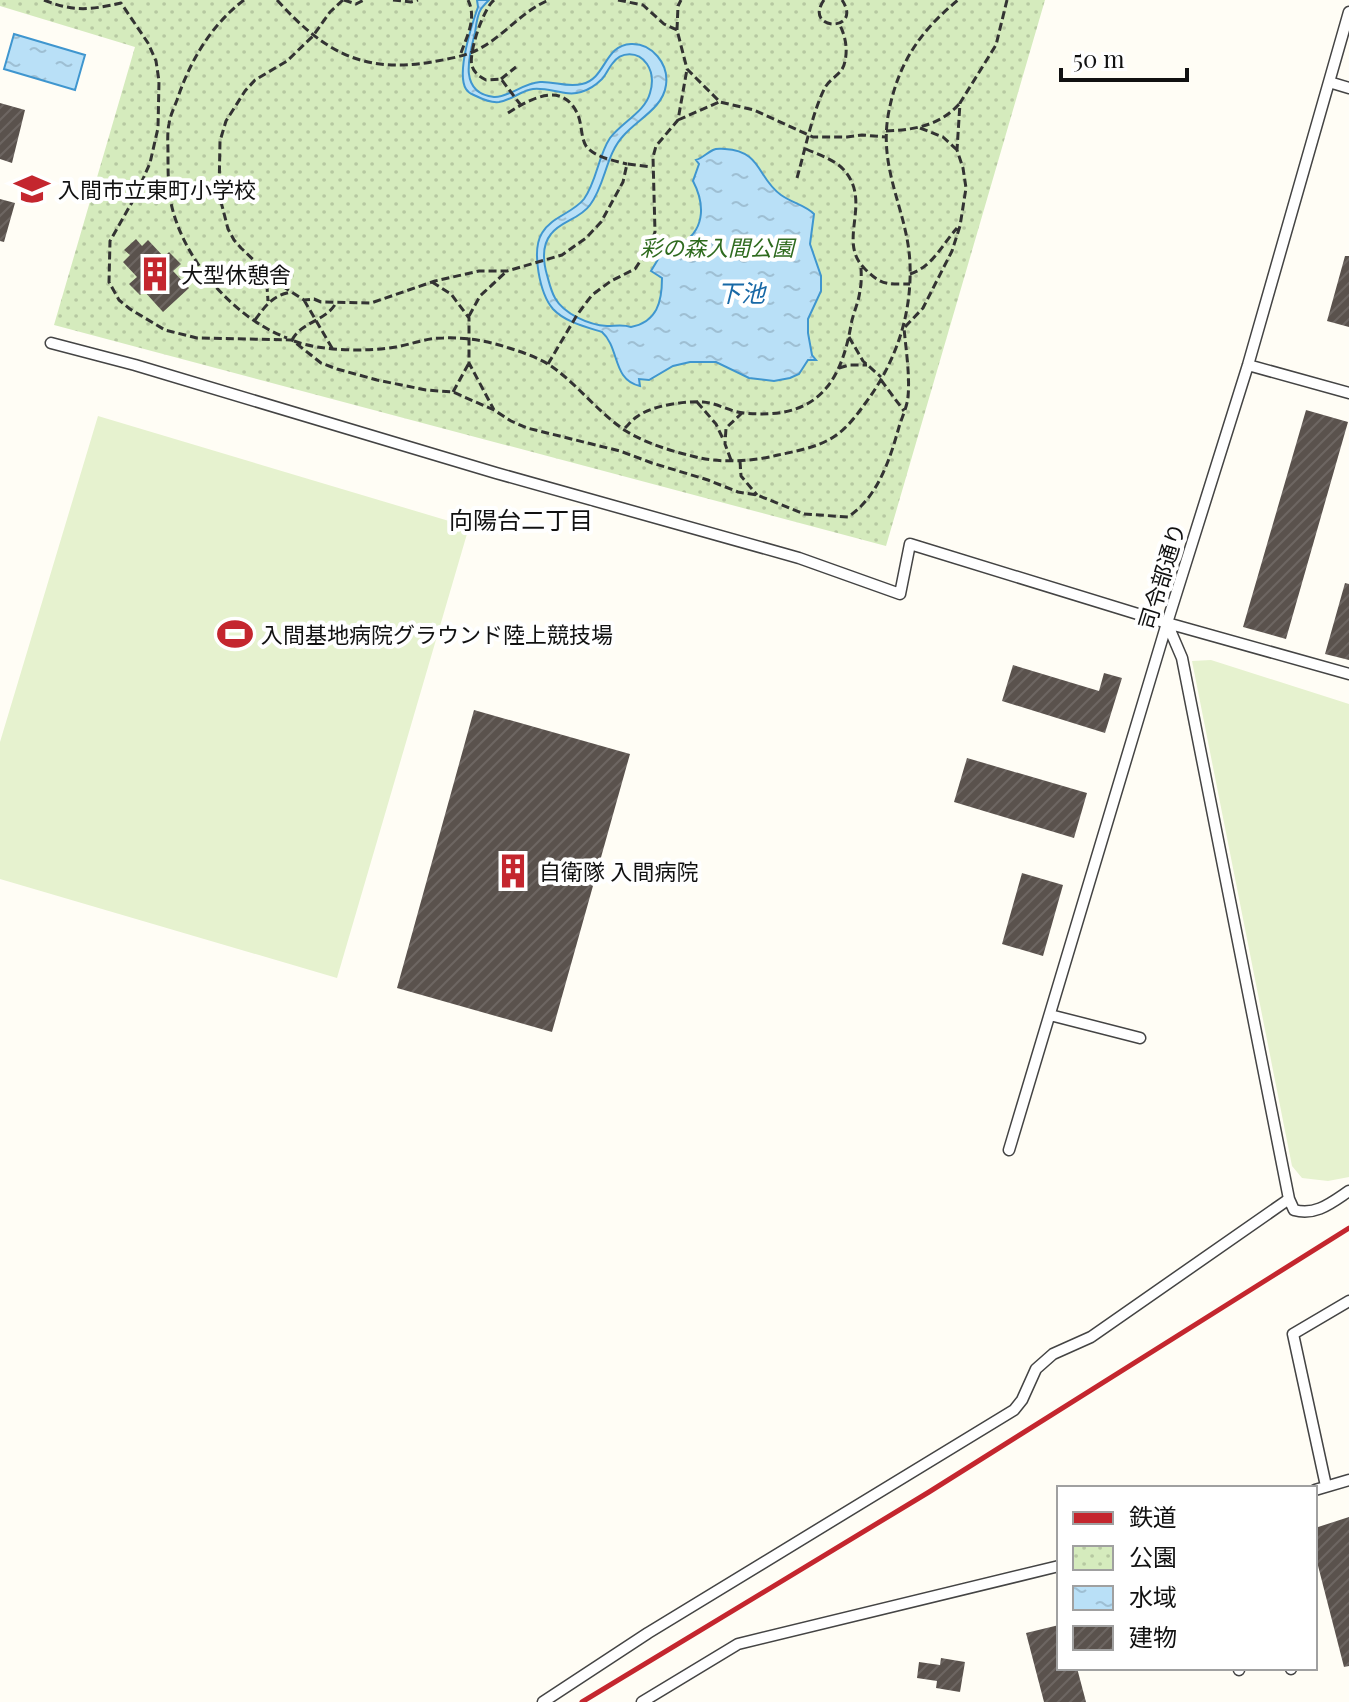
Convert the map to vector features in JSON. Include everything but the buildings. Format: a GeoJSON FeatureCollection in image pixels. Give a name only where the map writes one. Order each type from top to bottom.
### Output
{"type":"FeatureCollection","features":[{"type":"Feature","properties":{"kind":"lane","name":"司令部通り"},"geometry":{"type":"LineString","coordinates":[[1009,1150],[1248,365],[1349,12]]}},
{"type":"Feature","properties":{"kind":"lane"},"geometry":{"type":"LineString","coordinates":[[1329,82],[1349,88]]}},
{"type":"Feature","properties":{"kind":"lane"},"geometry":{"type":"LineString","coordinates":[[51,343],[799,558],[900,594],[910,544],[1167,623],[1349,674]]}},
{"type":"Feature","properties":{"kind":"lane"},"geometry":{"type":"LineString","coordinates":[[1248,365],[1349,393]]}},
{"type":"Feature","properties":{"kind":"lane"},"geometry":{"type":"LineString","coordinates":[[1167,623],[1182,658],[1289,1199],[1294,1210],[1303,1213],[1318,1211],[1349,1191]]}},
{"type":"Feature","properties":{"kind":"lane"},"geometry":{"type":"LineString","coordinates":[[1050,1015],[1140,1038]]}},
{"type":"Feature","properties":{"kind":"lane"},"geometry":{"type":"LineString","coordinates":[[543,1702],[648,1633],[1014,1410],[1036,1369],[1053,1354],[1091,1337],[1289,1199]]}},
{"type":"Feature","properties":{"kind":"lane"},"geometry":{"type":"LineString","coordinates":[[1326,1486],[1293,1334],[1349,1301]]}},
{"type":"Feature","properties":{"kind":"lane"},"geometry":{"type":"LineString","coordinates":[[1317,1489],[1349,1480]]}},
{"type":"Feature","properties":{"kind":"lane"},"geometry":{"type":"LineString","coordinates":[[642,1702],[738,1644],[1057,1566]]}},
{"type":"Feature","properties":{"kind":"path"},"geometry":{"type":"LineString","coordinates":[[44,0],[59,6],[93,9],[126,0]]}},
{"type":"Feature","properties":{"kind":"path"},"geometry":{"type":"LineString","coordinates":[[244,0],[201,46],[186,75],[168,125],[168,181],[172,207],[193,256],[209,280],[229,301],[254,321],[309,347],[376,350],[444,338],[487,341],[509,348],[548,364],[601,411],[648,443],[705,459],[758,460],[810,447],[834,436],[853,420],[893,359],[904,328],[923,308],[946,266],[960,226],[966,182],[957,150],[960,103]]}},
{"type":"Feature","properties":{"kind":"path"},"geometry":{"type":"LineString","coordinates":[[277,0],[298,23],[335,51],[379,64],[416,64],[475,52],[530,10],[549,0]]}},
{"type":"Feature","properties":{"kind":"path"},"geometry":{"type":"LineString","coordinates":[[332,348],[304,300],[266,272],[241,248],[228,229],[219,194],[220,141],[226,121],[255,80],[287,61],[343,0],[356,4],[364,0]]}},
{"type":"Feature","properties":{"kind":"path"},"geometry":{"type":"LineString","coordinates":[[393,0],[418,0]]}},
{"type":"Feature","properties":{"kind":"path"},"geometry":{"type":"LineString","coordinates":[[462,55],[472,16],[468,0]]}},
{"type":"Feature","properties":{"kind":"path"},"geometry":{"type":"LineString","coordinates":[[494,0],[485,11],[474,45],[472,65],[486,80],[501,79],[516,67]]}},
{"type":"Feature","properties":{"kind":"path"},"geometry":{"type":"LineString","coordinates":[[618,0],[643,5],[664,24],[677,30]]}},
{"type":"Feature","properties":{"kind":"path"},"geometry":{"type":"LineString","coordinates":[[643,5],[650,0]]}},
{"type":"Feature","properties":{"kind":"path"},"geometry":{"type":"LineString","coordinates":[[678,120],[687,69],[677,30],[681,0]]}},
{"type":"Feature","properties":{"kind":"path"},"geometry":{"type":"LineString","coordinates":[[813,0],[822,2],[819,12],[830,25],[846,17],[843,0]]}},
{"type":"Feature","properties":{"kind":"path"},"geometry":{"type":"LineString","coordinates":[[120,1],[148,43],[156,61],[159,105],[158,128],[150,163],[110,241],[109,282],[119,300],[130,309],[165,330],[197,338],[292,340],[321,363],[337,369],[405,386],[453,392],[527,428],[620,451],[738,492],[757,495],[804,514],[848,517],[859,508],[886,468],[908,399],[904,328],[910,284],[908,242],[888,169],[888,114],[914,45],[927,28],[958,0]]}},
{"type":"Feature","properties":{"kind":"path"},"geometry":{"type":"LineString","coordinates":[[886,131],[912,130],[951,114],[996,45],[1007,0]]}},
{"type":"Feature","properties":{"kind":"path"},"geometry":{"type":"LineString","coordinates":[[797,178],[826,86],[840,73],[845,62],[846,44],[839,23]]}},
{"type":"Feature","properties":{"kind":"path"},"geometry":{"type":"LineString","coordinates":[[687,69],[720,102],[754,110],[810,136],[886,137]]}},
{"type":"Feature","properties":{"kind":"path"},"geometry":{"type":"LineString","coordinates":[[501,79],[521,105]]}},
{"type":"Feature","properties":{"kind":"path"},"geometry":{"type":"LineString","coordinates":[[508,113],[541,95],[556,96],[567,101],[579,116],[585,145],[612,160],[652,167]]}},
{"type":"Feature","properties":{"kind":"path"},"geometry":{"type":"LineString","coordinates":[[548,364],[592,295],[635,269],[649,248],[655,232],[652,167],[656,146],[678,120],[720,102]]}},
{"type":"Feature","properties":{"kind":"path"},"geometry":{"type":"LineString","coordinates":[[919,128],[943,137],[957,150]]}},
{"type":"Feature","properties":{"kind":"path"},"geometry":{"type":"LineString","coordinates":[[806,149],[836,163],[854,188],[857,202],[853,248],[858,262],[879,282],[910,284]]}},
{"type":"Feature","properties":{"kind":"path"},"geometry":{"type":"LineString","coordinates":[[304,300],[371,303],[432,282],[479,271],[507,271],[562,255],[596,229],[618,191],[627,164]]}},
{"type":"Feature","properties":{"kind":"path"},"geometry":{"type":"LineString","coordinates":[[910,274],[928,265],[960,226]]}},
{"type":"Feature","properties":{"kind":"path"},"geometry":{"type":"LineString","coordinates":[[624,429],[647,411],[675,404],[706,402],[742,413],[782,414],[808,405],[827,387],[839,368],[860,291],[861,265]]}},
{"type":"Feature","properties":{"kind":"path"},"geometry":{"type":"LineString","coordinates":[[494,410],[469,363],[469,318],[480,296],[507,271]]}},
{"type":"Feature","properties":{"kind":"path"},"geometry":{"type":"LineString","coordinates":[[266,272],[268,302]]}},
{"type":"Feature","properties":{"kind":"path"},"geometry":{"type":"LineString","coordinates":[[432,282],[451,294],[469,318]]}},
{"type":"Feature","properties":{"kind":"path"},"geometry":{"type":"LineString","coordinates":[[254,321],[277,295],[292,292]]}},
{"type":"Feature","properties":{"kind":"path"},"geometry":{"type":"LineString","coordinates":[[292,340],[297,331],[328,313],[336,303]]}},
{"type":"Feature","properties":{"kind":"path"},"geometry":{"type":"LineString","coordinates":[[849,337],[904,411]]}},
{"type":"Feature","properties":{"kind":"path"},"geometry":{"type":"LineString","coordinates":[[453,392],[469,363]]}},
{"type":"Feature","properties":{"kind":"path"},"geometry":{"type":"LineString","coordinates":[[839,368],[867,365]]}},
{"type":"Feature","properties":{"kind":"path"},"geometry":{"type":"LineString","coordinates":[[697,402],[716,424],[731,460]]}},
{"type":"Feature","properties":{"kind":"path"},"geometry":{"type":"LineString","coordinates":[[725,444],[726,428],[742,413]]}},
{"type":"Feature","properties":{"kind":"path"},"geometry":{"type":"LineString","coordinates":[[740,460],[741,476],[757,495]]}},
{"type":"Feature","properties":{"kind":"green space","name":"彩の森入間公園"},"geometry":{"type":"Polygon","coordinates":[[[0,0],[1045,0],[886,546],[54,325],[135,47],[0,6],[0,0]]]}},
{"type":"Feature","properties":{"kind":"green space","name":"入間基地病院グラウンド陸上競技場"},"geometry":{"type":"Polygon","coordinates":[[[98,416],[469,527],[337,978],[0,879],[0,742],[98,416]]]}},
{"type":"Feature","properties":{"kind":"green space"},"geometry":{"type":"Polygon","coordinates":[[[1211,660],[1349,704],[1349,1177],[1328,1181],[1302,1178],[1292,1166],[1192,661],[1211,660]]]}},
{"type":"Feature","properties":{"kind":"water","name":"下池"},"geometry":{"type":"Polygon","coordinates":[[[477,0],[489,0],[478,17],[469,72],[475,89],[483,94],[499,97],[540,82],[582,84],[596,76],[615,50],[631,44],[652,51],[665,70],[664,93],[649,113],[618,143],[590,205],[548,238],[545,264],[551,289],[559,304],[578,318],[600,325],[631,327],[647,321],[656,310],[662,287],[662,278],[651,271],[666,246],[675,247],[684,242],[699,222],[701,206],[693,181],[699,164],[696,160],[716,149],[737,151],[753,160],[781,195],[814,214],[810,244],[821,276],[821,291],[808,319],[808,333],[812,355],[816,360],[808,360],[799,374],[774,381],[749,378],[716,362],[690,362],[673,366],[649,380],[639,379],[640,386],[631,383],[620,370],[612,346],[602,332],[570,321],[553,309],[538,272],[537,250],[542,233],[584,199],[610,138],[647,100],[652,86],[651,74],[643,60],[630,54],[616,60],[600,81],[581,92],[533,89],[499,102],[482,99],[467,91],[463,82],[466,48],[478,7],[477,0]]]}},
{"type":"Feature","properties":{"kind":"water"},"geometry":{"type":"Polygon","coordinates":[[[14,34],[85,55],[75,90],[4,69],[14,34]]]}},
{"type":"Feature","properties":{"kind":"railway"},"geometry":{"type":"LineString","coordinates":[[582,1702],[929,1492],[1349,1228]]}},
{"type":"Feature","properties":{"kind":"place","name":"入間市立東町小学校"},"geometry":{"type":"Point","coordinates":[32,189]}},
{"type":"Feature","properties":{"kind":"place","name":"大型休憩舎"},"geometry":{"type":"Point","coordinates":[155,274]}},
{"type":"Feature","properties":{"kind":"place","name":"入間基地病院グラウンド陸上競技場"},"geometry":{"type":"Point","coordinates":[235,634]}},
{"type":"Feature","properties":{"kind":"place","name":"自衛隊 入間病院"},"geometry":{"type":"Point","coordinates":[513,871]}},
{"type":"Feature","properties":{"kind":"district","name":"向陽台二丁目"},"geometry":{"type":"Point","coordinates":[521,519]}}]}
